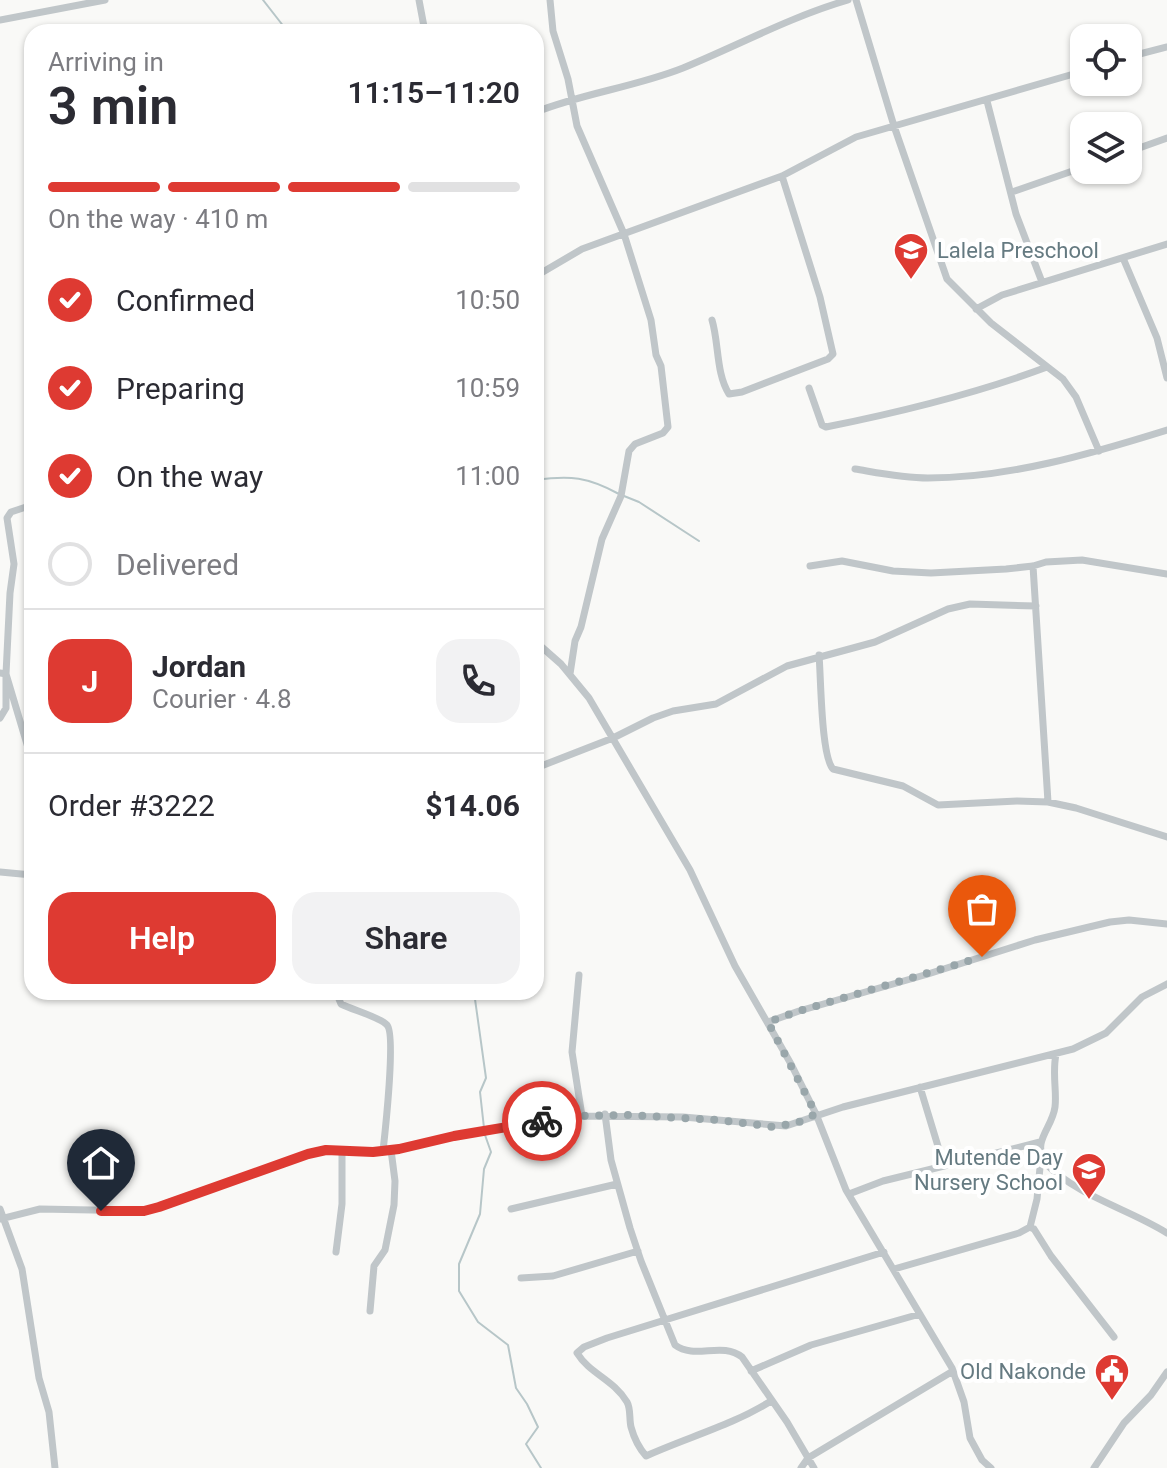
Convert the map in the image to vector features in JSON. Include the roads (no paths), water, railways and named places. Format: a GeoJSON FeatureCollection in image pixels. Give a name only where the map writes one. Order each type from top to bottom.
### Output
{"type":"FeatureCollection","features":[{"type":"Feature","properties":{"kind":"street"},"geometry":{"type":"LineString","coordinates":[[0,20],[105,0]]}},
{"type":"Feature","properties":{"kind":"street"},"geometry":{"type":"LineString","coordinates":[[419,0],[424,24]]}},
{"type":"Feature","properties":{"kind":"street"},"geometry":{"type":"LineString","coordinates":[[550,0],[553,31],[571,99],[591,161],[624,234],[651,320],[656,355],[661,366],[668,427],[663,433],[635,444],[629,451],[621,496],[602,539],[575,641],[570,675]]}},
{"type":"Feature","properties":{"kind":"street"},"geometry":{"type":"LineString","coordinates":[[544,109],[571,99],[659,77],[796,17],[848,0]]}},
{"type":"Feature","properties":{"kind":"street"},"geometry":{"type":"LineString","coordinates":[[856,0],[894,126],[943,270],[954,287],[976,309],[1063,379],[1076,397],[1099,451]]}},
{"type":"Feature","properties":{"kind":"street"},"geometry":{"type":"LineString","coordinates":[[1142,53],[1167,47]]}},
{"type":"Feature","properties":{"kind":"street"},"geometry":{"type":"LineString","coordinates":[[544,271],[582,249],[782,176],[856,137],[1070,75]]}},
{"type":"Feature","properties":{"kind":"street"},"geometry":{"type":"LineString","coordinates":[[987,101],[1016,214],[1042,282]]}},
{"type":"Feature","properties":{"kind":"street"},"geometry":{"type":"LineString","coordinates":[[1142,147],[1167,138]]}},
{"type":"Feature","properties":{"kind":"street"},"geometry":{"type":"LineString","coordinates":[[1012,192],[1070,172]]}},
{"type":"Feature","properties":{"kind":"street"},"geometry":{"type":"LineString","coordinates":[[712,320],[723,385],[729,394],[828,359],[833,354],[820,297],[782,176]]}},
{"type":"Feature","properties":{"kind":"street"},"geometry":{"type":"LineString","coordinates":[[976,309],[1002,295],[1167,244]]}},
{"type":"Feature","properties":{"kind":"street"},"geometry":{"type":"LineString","coordinates":[[1123,258],[1157,338],[1167,378]]}},
{"type":"Feature","properties":{"kind":"street"},"geometry":{"type":"LineString","coordinates":[[1157,338],[1167,334]]}},
{"type":"Feature","properties":{"kind":"street"},"geometry":{"type":"LineString","coordinates":[[809,388],[822,425],[826,427],[924,407],[1047,367]]}},
{"type":"Feature","properties":{"kind":"street"},"geometry":{"type":"LineString","coordinates":[[855,469],[926,478],[984,474],[1099,451],[1167,430]]}},
{"type":"Feature","properties":{"kind":"street"},"geometry":{"type":"LineString","coordinates":[[0,718],[6,708],[3,674],[14,564],[7,518],[11,512],[24,508]]}},
{"type":"Feature","properties":{"kind":"street"},"geometry":{"type":"LineString","coordinates":[[810,566],[842,561],[893,571],[931,573],[1082,560],[1167,574]]}},
{"type":"Feature","properties":{"kind":"street"},"geometry":{"type":"LineString","coordinates":[[1033,566],[1048,802]]}},
{"type":"Feature","properties":{"kind":"street"},"geometry":{"type":"LineString","coordinates":[[544,765],[613,738],[653,718],[673,711],[716,704],[787,666],[875,642],[938,612],[958,606],[1036,606]]}},
{"type":"Feature","properties":{"kind":"street"},"geometry":{"type":"LineString","coordinates":[[544,650],[589,698],[690,870],[735,966],[816,1114],[849,1194],[953,1371],[964,1402],[970,1438],[982,1460],[991,1468]]}},
{"type":"Feature","properties":{"kind":"street"},"geometry":{"type":"LineString","coordinates":[[819,655],[825,741],[828,763],[833,769],[903,786],[938,805],[1048,802],[1167,837]]}},
{"type":"Feature","properties":{"kind":"street"},"geometry":{"type":"LineString","coordinates":[[3,674],[24,737]]}},
{"type":"Feature","properties":{"kind":"street"},"geometry":{"type":"LineString","coordinates":[[0,872],[24,874]]}},
{"type":"Feature","properties":{"kind":"street"},"geometry":{"type":"LineString","coordinates":[[768,1022],[1035,940],[1110,922],[1129,920],[1167,924]]}},
{"type":"Feature","properties":{"kind":"street"},"geometry":{"type":"LineString","coordinates":[[579,975],[572,1052],[582,1116]]}},
{"type":"Feature","properties":{"kind":"street"},"geometry":{"type":"LineString","coordinates":[[55,1468],[49,1412],[39,1378],[22,1269],[1,1215],[40,1209],[144,1211],[292,1158],[326,1150],[387,1151],[454,1136],[582,1116],[605,1114],[707,1119],[774,1127],[1056,1054],[1095,1041],[1142,997],[1167,984]]}},
{"type":"Feature","properties":{"kind":"street"},"geometry":{"type":"LineString","coordinates":[[339,1000],[341,1004],[385,1023],[390,1030],[387,1151],[395,1181],[394,1205],[385,1250],[374,1266],[370,1311]]}},
{"type":"Feature","properties":{"kind":"street"},"geometry":{"type":"LineString","coordinates":[[894,1269],[1019,1233],[1030,1227],[1037,1199],[1040,1142],[1055,1105],[1052,1072],[1056,1054]]}},
{"type":"Feature","properties":{"kind":"street"},"geometry":{"type":"LineString","coordinates":[[920,1087],[922,1102],[944,1166]]}},
{"type":"Feature","properties":{"kind":"street"},"geometry":{"type":"LineString","coordinates":[[605,1114],[617,1184],[638,1251],[675,1345],[686,1351],[736,1353],[814,1468]]}},
{"type":"Feature","properties":{"kind":"street"},"geometry":{"type":"LineString","coordinates":[[849,1194],[883,1181],[1040,1142]]}},
{"type":"Feature","properties":{"kind":"street"},"geometry":{"type":"LineString","coordinates":[[336,1252],[342,1204],[342,1151]]}},
{"type":"Feature","properties":{"kind":"street"},"geometry":{"type":"LineString","coordinates":[[1041,1156],[1053,1170],[1084,1193],[1134,1214],[1167,1233]]}},
{"type":"Feature","properties":{"kind":"street"},"geometry":{"type":"LineString","coordinates":[[511,1209],[617,1184]]}},
{"type":"Feature","properties":{"kind":"street"},"geometry":{"type":"LineString","coordinates":[[1030,1227],[1114,1337]]}},
{"type":"Feature","properties":{"kind":"street"},"geometry":{"type":"LineString","coordinates":[[521,1278],[553,1276],[638,1251]]}},
{"type":"Feature","properties":{"kind":"street"},"geometry":{"type":"LineString","coordinates":[[771,1401],[745,1417],[646,1456],[639,1448],[631,1427],[628,1404],[610,1381],[585,1367],[577,1353],[607,1338],[884,1252]]}},
{"type":"Feature","properties":{"kind":"street"},"geometry":{"type":"LineString","coordinates":[[751,1371],[811,1345],[920,1314]]}},
{"type":"Feature","properties":{"kind":"street"},"geometry":{"type":"LineString","coordinates":[[801,1468],[808,1458],[953,1371]]}},
{"type":"Feature","properties":{"kind":"street"},"geometry":{"type":"LineString","coordinates":[[1094,1468],[1124,1423],[1151,1395],[1167,1372]]}},
{"type":"Feature","properties":{"kind":"waterway"},"geometry":{"type":"LineString","coordinates":[[263,0],[282,24]]}},
{"type":"Feature","properties":{"kind":"waterway"},"geometry":{"type":"LineString","coordinates":[[544,479],[579,479],[619,494]]}},
{"type":"Feature","properties":{"kind":"waterway"},"geometry":{"type":"LineString","coordinates":[[624,496],[639,502],[699,541]]}},
{"type":"Feature","properties":{"kind":"waterway"},"geometry":{"type":"LineString","coordinates":[[475,1000],[486,1078],[480,1092],[484,1128]]}},
{"type":"Feature","properties":{"kind":"waterway"},"geometry":{"type":"LineString","coordinates":[[485,1135],[491,1152],[484,1169],[480,1214],[459,1264],[459,1291],[478,1322],[508,1345],[516,1388],[538,1427],[526,1444],[541,1468]]}},
{"type":"Feature","properties":{"kind":"place","name":"Lalela Preschool"},"geometry":{"type":"Point","coordinates":[911,281]}},
{"type":"Feature","properties":{"kind":"place","name":"Mutende Day Nursery School"},"geometry":{"type":"Point","coordinates":[1089,1201]}},
{"type":"Feature","properties":{"kind":"place","name":"Old Nakonde"},"geometry":{"type":"Point","coordinates":[1112,1402]}}]}
